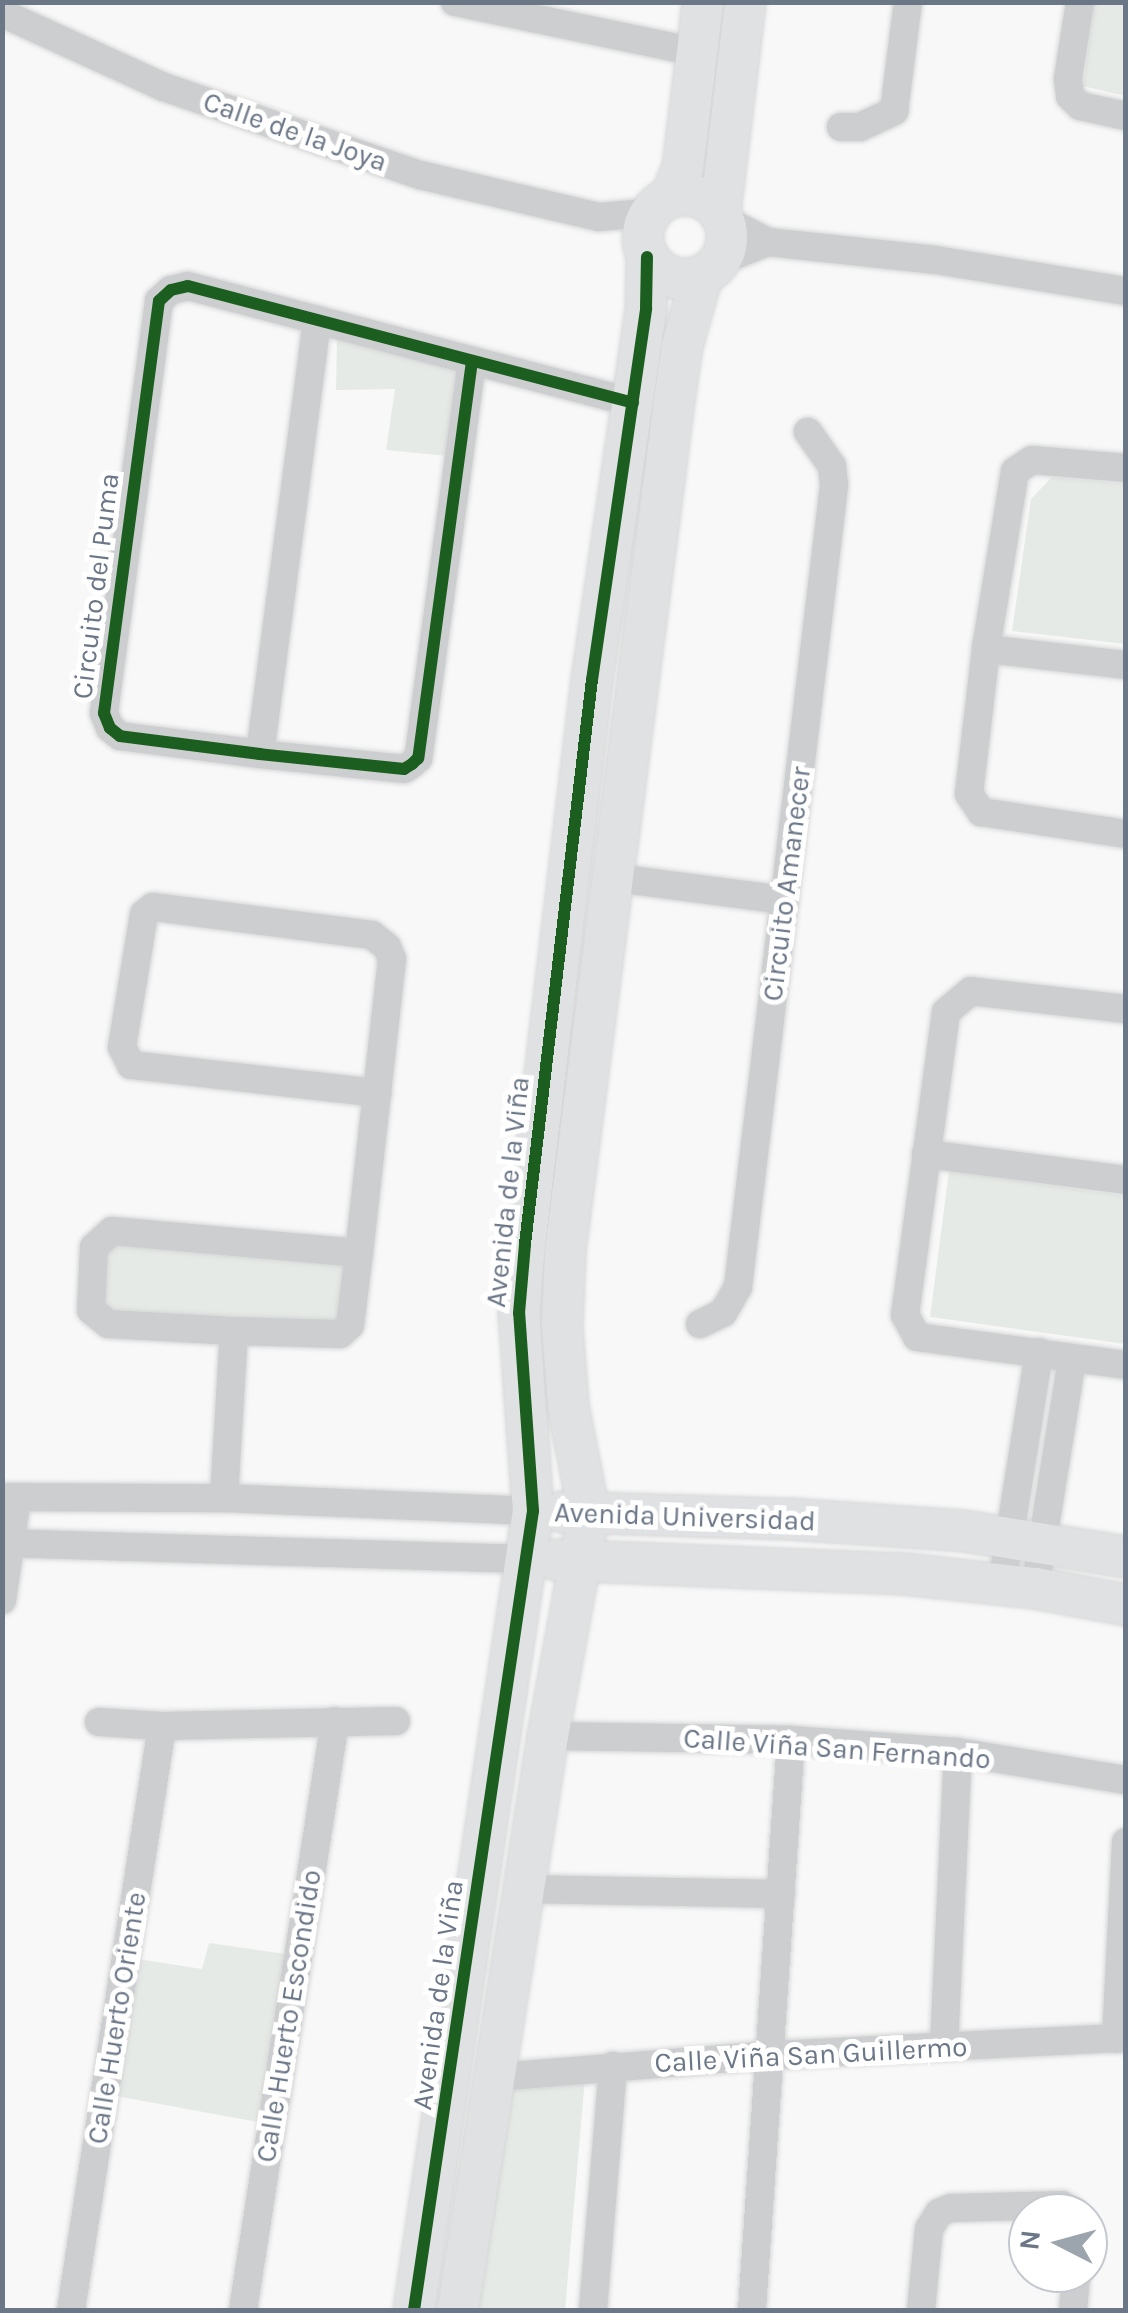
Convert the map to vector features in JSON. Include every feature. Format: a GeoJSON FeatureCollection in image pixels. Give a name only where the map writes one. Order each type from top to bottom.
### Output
{"type":"FeatureCollection","features":[{"type":"Feature","properties":{"kind":"street"},"geometry":{"type":"LineString","coordinates":[[455,2],[530,11],[697,52]]}},
{"type":"Feature","properties":{"kind":"street"},"geometry":{"type":"LineString","coordinates":[[703,2],[683,168],[644,226],[645,253],[670,278],[711,268],[768,242]]}},
{"type":"Feature","properties":{"kind":"street"},"geometry":{"type":"LineString","coordinates":[[458,2310],[497,2078],[523,1889],[588,1513],[568,1404],[562,1327],[565,1251],[682,346],[711,268],[727,240],[722,216],[745,2]]}},
{"type":"Feature","properties":{"kind":"street"},"geometry":{"type":"LineString","coordinates":[[841,127],[860,127],[894,111],[908,2]]}},
{"type":"Feature","properties":{"kind":"street"},"geometry":{"type":"LineString","coordinates":[[1080,2],[1068,79],[1070,96],[1080,106],[1126,116]]}},
{"type":"Feature","properties":{"kind":"street","name":"Calle de la Joya"},"geometry":{"type":"LineString","coordinates":[[2,13],[164,87],[323,143],[420,175],[599,217],[616,224],[645,253]]}},
{"type":"Feature","properties":{"kind":"street"},"geometry":{"type":"LineString","coordinates":[[663,202],[698,197],[722,216],[768,242],[936,260],[1126,292]]}},
{"type":"Feature","properties":{"kind":"street","name":"Calle de la Joya"},"geometry":{"type":"LineString","coordinates":[[599,217],[618,217],[663,202]]}},
{"type":"Feature","properties":{"kind":"street","name":"Avenida de la Viña"},"geometry":{"type":"LineString","coordinates":[[414,2310],[528,1559],[533,1511],[519,1313],[592,680],[646,308],[645,253]]}},
{"type":"Feature","properties":{"kind":"street","name":"Circuito del Puma"},"geometry":{"type":"LineString","coordinates":[[472,361],[418,758],[404,768],[120,736],[104,713],[159,301],[171,290],[188,286],[633,403]]}},
{"type":"Feature","properties":{"kind":"street"},"geometry":{"type":"LineString","coordinates":[[260,754],[317,320]]}},
{"type":"Feature","properties":{"kind":"street","name":"Circuito Amanecer"},"geometry":{"type":"LineString","coordinates":[[700,1324],[723,1314],[738,1287],[785,900],[834,485],[827,456],[808,432]]}},
{"type":"Feature","properties":{"kind":"street"},"geometry":{"type":"LineString","coordinates":[[1125,467],[1032,460],[1015,471],[986,649],[969,794],[981,812],[1126,834]]}},
{"type":"Feature","properties":{"kind":"street"},"geometry":{"type":"LineString","coordinates":[[986,649],[1126,665]]}},
{"type":"Feature","properties":{"kind":"street"},"geometry":{"type":"LineString","coordinates":[[592,680],[638,685]]}},
{"type":"Feature","properties":{"kind":"street"},"geometry":{"type":"LineString","coordinates":[[615,878],[785,900]]}},
{"type":"Feature","properties":{"kind":"street"},"geometry":{"type":"LineString","coordinates":[[359,1254],[112,1231],[94,1247],[91,1310],[97,1320],[234,1331],[346,1331],[359,1254],[392,959],[380,940],[153,908],[144,914],[122,1047],[131,1065],[377,1093]]}},
{"type":"Feature","properties":{"kind":"street"},"geometry":{"type":"LineString","coordinates":[[1126,1009],[971,992],[955,1000],[946,1012],[906,1315],[917,1336],[1126,1365]]}},
{"type":"Feature","properties":{"kind":"street"},"geometry":{"type":"LineString","coordinates":[[555,993],[598,1000]]}},
{"type":"Feature","properties":{"kind":"street"},"geometry":{"type":"LineString","coordinates":[[926,1154],[1126,1180]]}},
{"type":"Feature","properties":{"kind":"street"},"geometry":{"type":"LineString","coordinates":[[224,1498],[234,1331]]}},
{"type":"Feature","properties":{"kind":"street"},"geometry":{"type":"LineString","coordinates":[[1019,1586],[1039,1352]]}},
{"type":"Feature","properties":{"kind":"street"},"geometry":{"type":"LineString","coordinates":[[1026,1539],[1072,1360]]}},
{"type":"Feature","properties":{"kind":"street"},"geometry":{"type":"LineString","coordinates":[[2,1600],[10,1498]]}},
{"type":"Feature","properties":{"kind":"street","name":"Avenida Universidad"},"geometry":{"type":"LineString","coordinates":[[10,1498],[224,1498],[789,1519],[1026,1539],[1126,1557]]}},
{"type":"Feature","properties":{"kind":"street","name":"Avenida Universidad"},"geometry":{"type":"LineString","coordinates":[[6,1543],[789,1568],[1019,1586],[1126,1605]]}},
{"type":"Feature","properties":{"kind":"street","name":"Calle Huerto Escondido"},"geometry":{"type":"LineString","coordinates":[[243,2310],[334,1721]]}},
{"type":"Feature","properties":{"kind":"street"},"geometry":{"type":"LineString","coordinates":[[99,1722],[162,1726],[396,1721]]}},
{"type":"Feature","properties":{"kind":"street","name":"Calle Huerto Oriente"},"geometry":{"type":"LineString","coordinates":[[71,2310],[162,1726]]}},
{"type":"Feature","properties":{"kind":"street","name":"Calle Viña San Fernando"},"geometry":{"type":"LineString","coordinates":[[548,1736],[791,1740],[958,1752],[1126,1780]]}},
{"type":"Feature","properties":{"kind":"street"},"geometry":{"type":"LineString","coordinates":[[752,2310],[773,2055],[791,1740]]}},
{"type":"Feature","properties":{"kind":"street"},"geometry":{"type":"LineString","coordinates":[[944,2046],[958,1752]]}},
{"type":"Feature","properties":{"kind":"street"},"geometry":{"type":"LineString","coordinates":[[1121,2039],[1126,1842]]}},
{"type":"Feature","properties":{"kind":"street"},"geometry":{"type":"LineString","coordinates":[[523,1889],[781,1894]]}},
{"type":"Feature","properties":{"kind":"street","name":"Calle Viña San Guillermo"},"geometry":{"type":"LineString","coordinates":[[497,2078],[773,2055],[1121,2039]]}},
{"type":"Feature","properties":{"kind":"street"},"geometry":{"type":"LineString","coordinates":[[593,2310],[613,2066]]}},
{"type":"Feature","properties":{"kind":"street"},"geometry":{"type":"LineString","coordinates":[[921,2310],[929,2229],[939,2214],[951,2208],[1008,2207]]}},
{"type":"Feature","properties":{"kind":"shaded area"},"geometry":{"type":"Polygon","coordinates":[[[1094,3],[1125,3],[1125,96],[1083,86],[1094,3]]]}},
{"type":"Feature","properties":{"kind":"shaded area"},"geometry":{"type":"Polygon","coordinates":[[[337,337],[463,370],[459,457],[386,450],[395,389],[336,390],[337,337]]]}},
{"type":"Feature","properties":{"kind":"shaded area"},"geometry":{"type":"Polygon","coordinates":[[[1052,477],[1125,484],[1125,644],[1012,631],[1031,499],[1052,477]]]}},
{"type":"Feature","properties":{"kind":"shaded area"},"geometry":{"type":"Polygon","coordinates":[[[949,1171],[1125,1196],[1125,1344],[930,1317],[949,1171]]]}},
{"type":"Feature","properties":{"kind":"shaded area"},"geometry":{"type":"Polygon","coordinates":[[[115,1235],[355,1259],[347,1323],[106,1315],[101,1247],[115,1235]]]}},
{"type":"Feature","properties":{"kind":"shaded area"},"geometry":{"type":"Polygon","coordinates":[[[209,1943],[293,1955],[263,2123],[116,2096],[138,1959],[202,1969],[209,1943]]]}},
{"type":"Feature","properties":{"kind":"shaded area"},"geometry":{"type":"Polygon","coordinates":[[[585,2078],[565,2310],[476,2310],[511,2085],[585,2078]]]}},
{"type":"Feature","properties":{"kind":"cycle path"},"geometry":{"type":"LineString","coordinates":[[414,2310],[533,1511],[519,1313],[525,1244],[592,680],[646,308],[647,257]]}},
{"type":"Feature","properties":{"kind":"cycle path"},"geometry":{"type":"LineString","coordinates":[[472,361],[418,758],[404,769],[120,736],[110,728],[104,713],[159,301],[171,290],[188,286],[633,403]]}}]}
